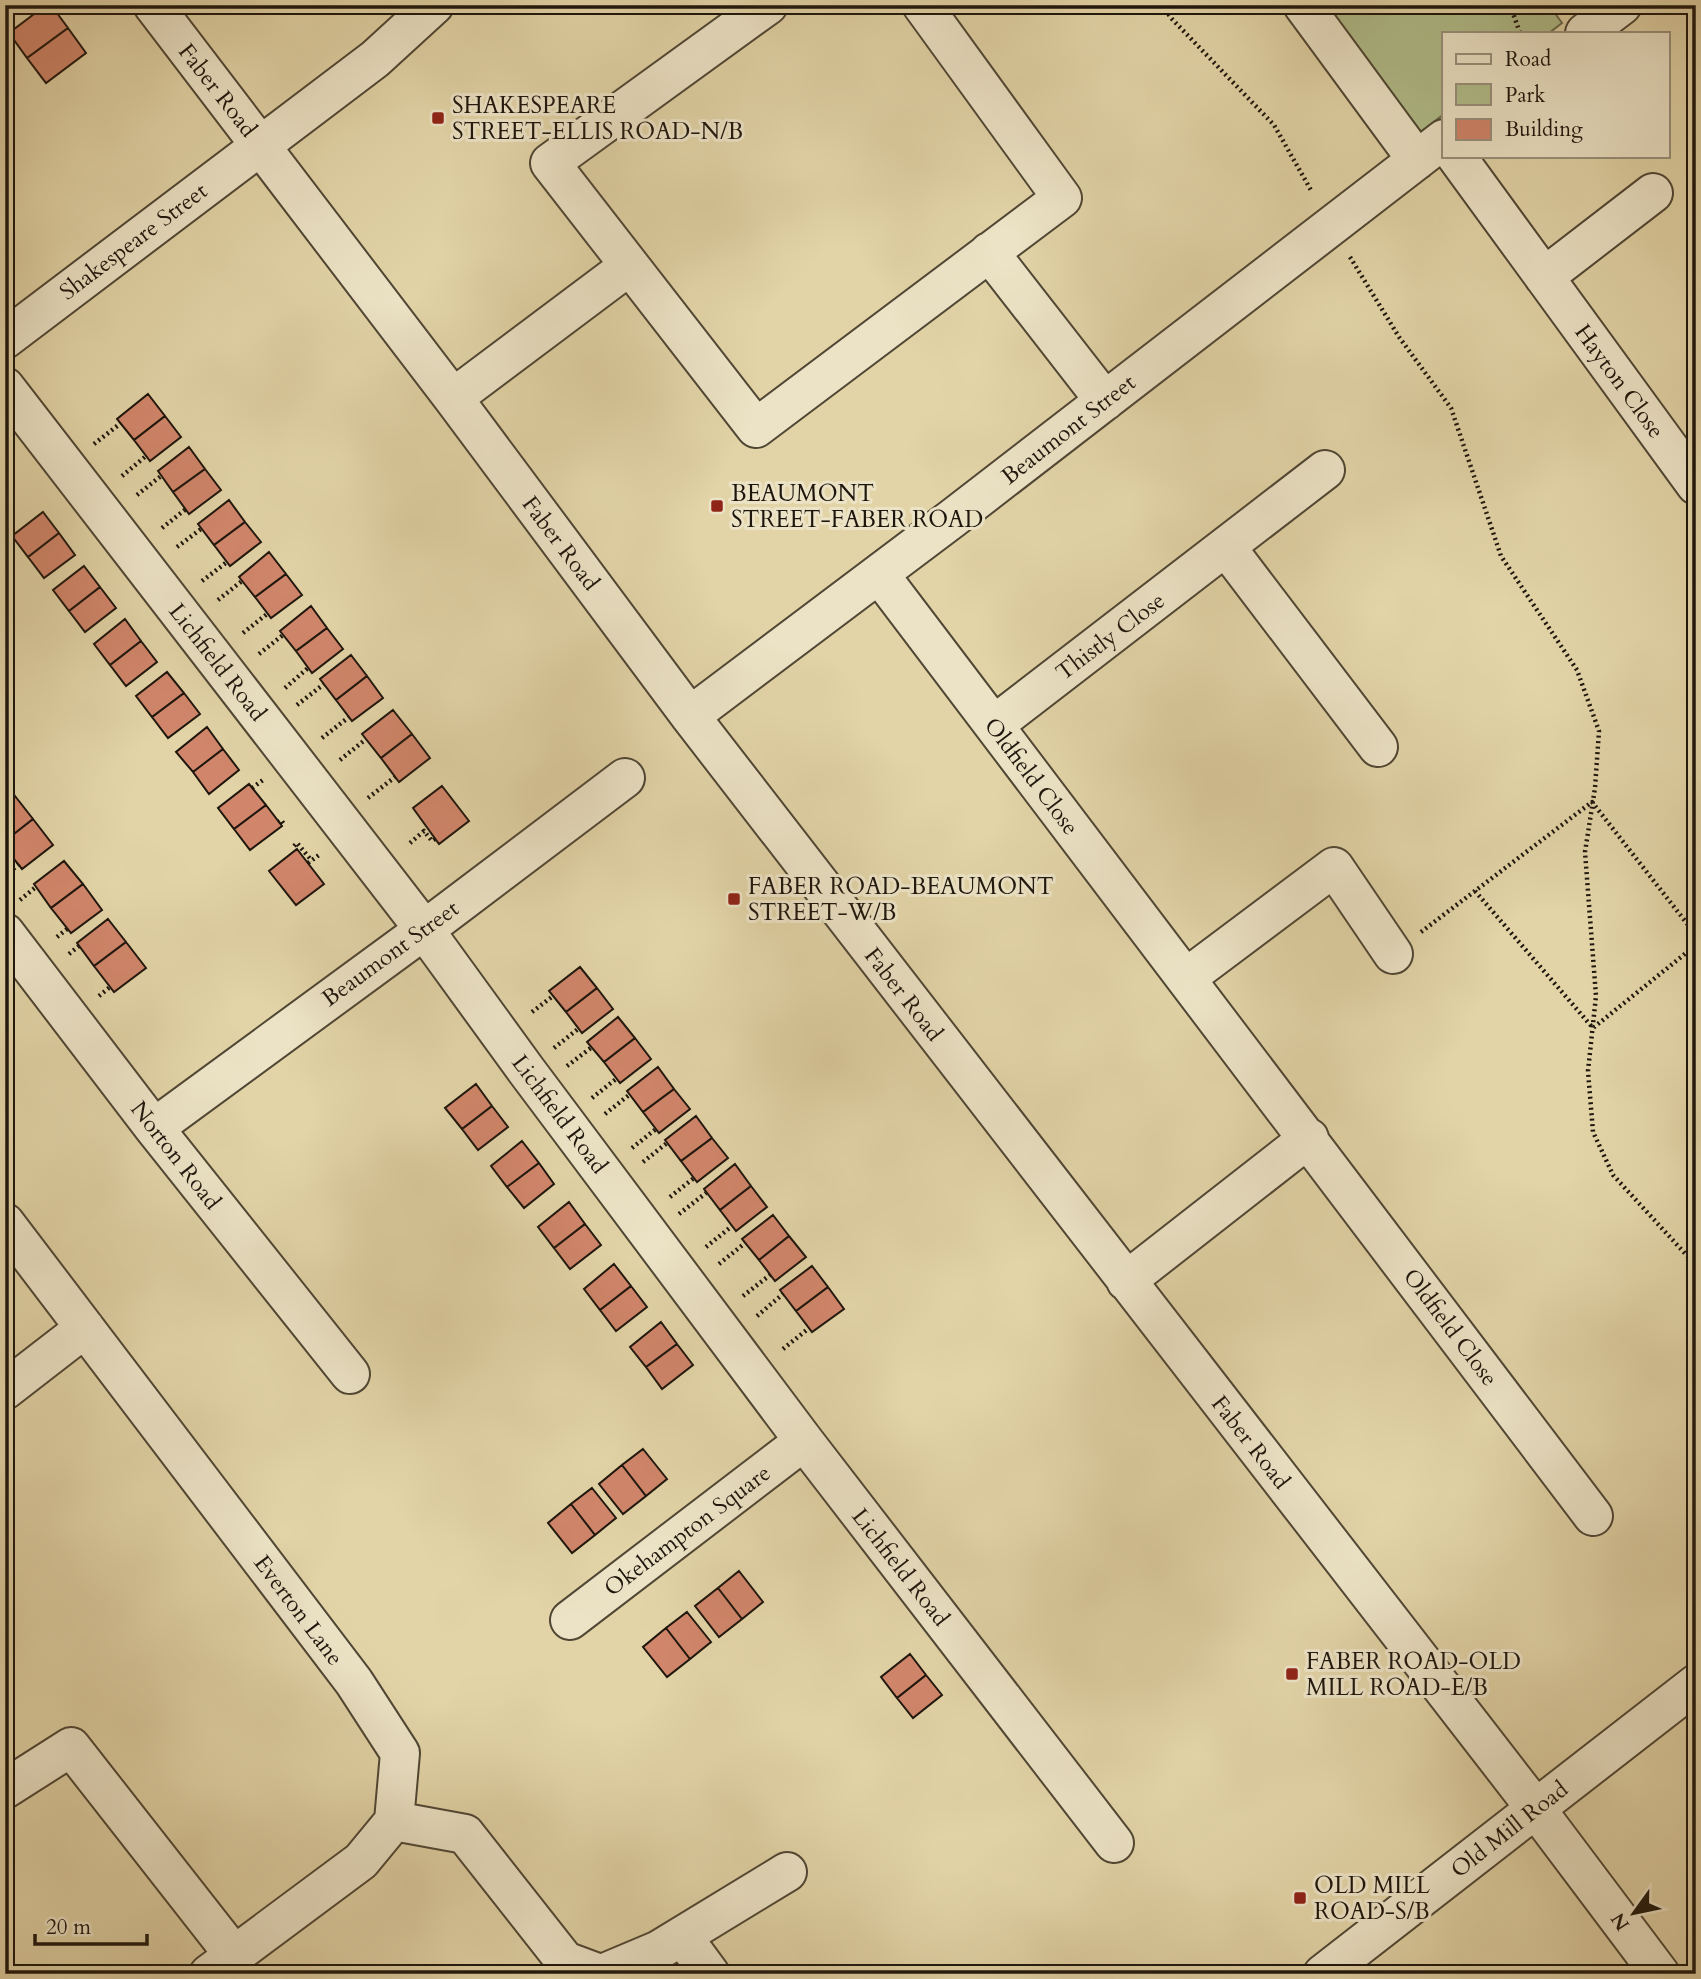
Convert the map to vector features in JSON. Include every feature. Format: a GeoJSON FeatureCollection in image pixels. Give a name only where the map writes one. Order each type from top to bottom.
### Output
{"type":"FeatureCollection","features":[{"type":"Feature","properties":{"kind":"street","name":"Faber Road"},"geometry":{"type":"LineString","coordinates":[[153,5],[453,398],[690,716],[1536,1809],[1660,1974]]}},
{"type":"Feature","properties":{"kind":"street","name":"Shakespeare Street"},"geometry":{"type":"LineString","coordinates":[[5,338],[374,59],[434,5]]}},
{"type":"Feature","properties":{"kind":"street"},"geometry":{"type":"LineString","coordinates":[[768,5],[550,163],[756,428],[1062,198],[922,5]]}},
{"type":"Feature","properties":{"kind":"street"},"geometry":{"type":"LineString","coordinates":[[1303,5],[1430,149]]}},
{"type":"Feature","properties":{"kind":"street"},"geometry":{"type":"LineString","coordinates":[[1586,32],[1622,5]]}},
{"type":"Feature","properties":{"kind":"street","name":"Beaumont Street"},"geometry":{"type":"LineString","coordinates":[[690,716],[878,575],[1430,149]]}},
{"type":"Feature","properties":{"kind":"street","name":"Hayton Close"},"geometry":{"type":"LineString","coordinates":[[1458,158],[1696,485]]}},
{"type":"Feature","properties":{"kind":"street"},"geometry":{"type":"LineString","coordinates":[[1544,276],[1653,193]]}},
{"type":"Feature","properties":{"kind":"street"},"geometry":{"type":"LineString","coordinates":[[989,252],[1105,401]]}},
{"type":"Feature","properties":{"kind":"street"},"geometry":{"type":"LineString","coordinates":[[453,398],[629,266]]}},
{"type":"Feature","properties":{"kind":"street","name":"Lichfield Road"},"geometry":{"type":"LineString","coordinates":[[5,387],[424,930],[804,1441],[1114,1843]]}},
{"type":"Feature","properties":{"kind":"street","name":"Thistly Close"},"geometry":{"type":"LineString","coordinates":[[994,725],[1325,470]]}},
{"type":"Feature","properties":{"kind":"street"},"geometry":{"type":"LineString","coordinates":[[1226,547],[1378,747]]}},
{"type":"Feature","properties":{"kind":"street","name":"Oldfield Close"},"geometry":{"type":"LineString","coordinates":[[878,575],[1309,1138],[1593,1516]]}},
{"type":"Feature","properties":{"kind":"street","name":"Beaumont Street"},"geometry":{"type":"LineString","coordinates":[[154,1128],[424,930],[625,778]]}},
{"type":"Feature","properties":{"kind":"street"},"geometry":{"type":"LineString","coordinates":[[1186,978],[1334,867],[1393,954]]}},
{"type":"Feature","properties":{"kind":"street","name":"Norton Road"},"geometry":{"type":"LineString","coordinates":[[5,933],[154,1128],[350,1374]]}},
{"type":"Feature","properties":{"kind":"street"},"geometry":{"type":"LineString","coordinates":[[1126,1281],[1309,1138]]}},
{"type":"Feature","properties":{"kind":"street","name":"Everton Lane"},"geometry":{"type":"LineString","coordinates":[[5,1223],[354,1682],[400,1753],[394,1821]]}},
{"type":"Feature","properties":{"kind":"street"},"geometry":{"type":"LineString","coordinates":[[5,1390],[85,1328]]}},
{"type":"Feature","properties":{"kind":"street","name":"Okehampton Square"},"geometry":{"type":"LineString","coordinates":[[570,1620],[804,1441]]}},
{"type":"Feature","properties":{"kind":"street","name":"Old Mill Road"},"geometry":{"type":"LineString","coordinates":[[1323,1974],[1696,1684]]}},
{"type":"Feature","properties":{"kind":"street"},"geometry":{"type":"LineString","coordinates":[[5,1789],[71,1746],[221,1964],[361,1861],[394,1821],[465,1833],[565,1961],[601,1974],[659,1950],[786,1872]]}},
{"type":"Feature","properties":{"kind":"street"},"geometry":{"type":"LineString","coordinates":[[682,1936],[710,1974]]}},
{"type":"Feature","properties":{"kind":"path"},"geometry":{"type":"LineString","coordinates":[[1162,5],[1172,19],[1274,124],[1331,227],[1399,337],[1451,408],[1501,556],[1577,670],[1599,731],[1585,852],[1597,996],[1588,1071],[1593,1132],[1613,1175],[1691,1260],[1696,1269]]}},
{"type":"Feature","properties":{"kind":"path"},"geometry":{"type":"LineString","coordinates":[[1510,5],[1520,32]]}},
{"type":"Feature","properties":{"kind":"path"},"geometry":{"type":"LineString","coordinates":[[1393,954],[1592,802]]}},
{"type":"Feature","properties":{"kind":"path"},"geometry":{"type":"LineString","coordinates":[[1592,802],[1696,935]]}},
{"type":"Feature","properties":{"kind":"path"},"geometry":{"type":"LineString","coordinates":[[410,843],[424,831],[432,841],[435,839]]}},
{"type":"Feature","properties":{"kind":"path"},"geometry":{"type":"LineString","coordinates":[[294,846],[297,843],[312,860]]}},
{"type":"Feature","properties":{"kind":"path"},"geometry":{"type":"LineString","coordinates":[[5,876],[19,864]]}},
{"type":"Feature","properties":{"kind":"path"},"geometry":{"type":"LineString","coordinates":[[1475,891],[1593,1028]]}},
{"type":"Feature","properties":{"kind":"path"},"geometry":{"type":"LineString","coordinates":[[1593,1028],[1696,945]]}},
{"type":"Feature","properties":{"kind":"green space"},"geometry":{"type":"Polygon","coordinates":[[[1313,5],[1549,5],[1562,23],[1550,32],[1442,32],[1442,116],[1405,144],[1313,5]]]}},
{"type":"Feature","properties":{"kind":"building"},"geometry":{"type":"Polygon","coordinates":[[[46,5],[51,5],[68,28],[27,58],[9,33],[46,5]]]}},
{"type":"Feature","properties":{"kind":"building"},"geometry":{"type":"Polygon","coordinates":[[[68,28],[86,53],[46,83],[27,58],[68,28]]]}},
{"type":"Feature","properties":{"kind":"building"},"geometry":{"type":"Polygon","coordinates":[[[148,394],[165,416],[134,440],[117,419],[148,394]]]}},
{"type":"Feature","properties":{"kind":"building"},"geometry":{"type":"Polygon","coordinates":[[[165,416],[181,437],[150,461],[134,440],[165,416]]]}},
{"type":"Feature","properties":{"kind":"building"},"geometry":{"type":"Polygon","coordinates":[[[189,447],[205,469],[173,492],[158,471],[189,447]]]}},
{"type":"Feature","properties":{"kind":"building"},"geometry":{"type":"Polygon","coordinates":[[[205,469],[221,490],[189,514],[173,492],[205,469]]]}},
{"type":"Feature","properties":{"kind":"building"},"geometry":{"type":"Polygon","coordinates":[[[229,500],[245,522],[214,545],[198,524],[229,500]]]}},
{"type":"Feature","properties":{"kind":"building"},"geometry":{"type":"Polygon","coordinates":[[[43,512],[59,533],[28,557],[12,536],[43,512]]]}},
{"type":"Feature","properties":{"kind":"building"},"geometry":{"type":"Polygon","coordinates":[[[245,522],[261,542],[230,566],[214,545],[245,522]]]}},
{"type":"Feature","properties":{"kind":"building"},"geometry":{"type":"Polygon","coordinates":[[[59,533],[75,555],[44,578],[28,557],[59,533]]]}},
{"type":"Feature","properties":{"kind":"building"},"geometry":{"type":"Polygon","coordinates":[[[269,552],[286,574],[255,597],[239,577],[269,552]]]}},
{"type":"Feature","properties":{"kind":"building"},"geometry":{"type":"Polygon","coordinates":[[[84,566],[100,587],[69,611],[53,590],[84,566]]]}},
{"type":"Feature","properties":{"kind":"building"},"geometry":{"type":"Polygon","coordinates":[[[286,574],[302,595],[271,618],[255,597],[286,574]]]}},
{"type":"Feature","properties":{"kind":"building"},"geometry":{"type":"Polygon","coordinates":[[[100,587],[116,608],[85,632],[69,611],[100,587]]]}},
{"type":"Feature","properties":{"kind":"building"},"geometry":{"type":"Polygon","coordinates":[[[311,606],[327,628],[296,651],[280,631],[311,606]]]}},
{"type":"Feature","properties":{"kind":"building"},"geometry":{"type":"Polygon","coordinates":[[[125,619],[141,641],[110,665],[94,644],[125,619]]]}},
{"type":"Feature","properties":{"kind":"building"},"geometry":{"type":"Polygon","coordinates":[[[327,628],[343,649],[312,673],[296,651],[327,628]]]}},
{"type":"Feature","properties":{"kind":"building"},"geometry":{"type":"Polygon","coordinates":[[[141,641],[157,662],[126,686],[110,665],[141,641]]]}},
{"type":"Feature","properties":{"kind":"building"},"geometry":{"type":"Polygon","coordinates":[[[351,655],[367,676],[336,700],[320,679],[351,655]]]}},
{"type":"Feature","properties":{"kind":"building"},"geometry":{"type":"Polygon","coordinates":[[[167,672],[184,693],[152,717],[136,696],[167,672]]]}},
{"type":"Feature","properties":{"kind":"building"},"geometry":{"type":"Polygon","coordinates":[[[367,676],[383,698],[352,721],[336,700],[367,676]]]}},
{"type":"Feature","properties":{"kind":"building"},"geometry":{"type":"Polygon","coordinates":[[[184,693],[200,714],[168,738],[152,717],[184,693]]]}},
{"type":"Feature","properties":{"kind":"building"},"geometry":{"type":"Polygon","coordinates":[[[393,710],[412,734],[381,758],[362,734],[393,710]]]}},
{"type":"Feature","properties":{"kind":"building"},"geometry":{"type":"Polygon","coordinates":[[[207,727],[223,749],[193,772],[176,752],[207,727]]]}},
{"type":"Feature","properties":{"kind":"building"},"geometry":{"type":"Polygon","coordinates":[[[412,734],[430,758],[399,782],[381,758],[412,734]]]}},
{"type":"Feature","properties":{"kind":"building"},"geometry":{"type":"Polygon","coordinates":[[[223,749],[239,770],[209,794],[193,772],[223,749]]]}},
{"type":"Feature","properties":{"kind":"building"},"geometry":{"type":"Polygon","coordinates":[[[249,784],[266,805],[234,829],[218,808],[249,784]]]}},
{"type":"Feature","properties":{"kind":"building"},"geometry":{"type":"Polygon","coordinates":[[[442,786],[469,821],[439,844],[413,808],[442,786]]]}},
{"type":"Feature","properties":{"kind":"building"},"geometry":{"type":"Polygon","coordinates":[[[15,796],[33,819],[5,841],[5,804],[15,796]]]}},
{"type":"Feature","properties":{"kind":"building"},"geometry":{"type":"Polygon","coordinates":[[[266,805],[282,826],[250,850],[234,829],[266,805]]]}},
{"type":"Feature","properties":{"kind":"building"},"geometry":{"type":"Polygon","coordinates":[[[33,819],[53,845],[22,869],[5,848],[5,841],[33,819]]]}},
{"type":"Feature","properties":{"kind":"building"},"geometry":{"type":"Polygon","coordinates":[[[297,849],[324,884],[296,905],[269,871],[297,849]]]}},
{"type":"Feature","properties":{"kind":"building"},"geometry":{"type":"Polygon","coordinates":[[[64,861],[83,884],[51,908],[34,884],[64,861]]]}},
{"type":"Feature","properties":{"kind":"building"},"geometry":{"type":"Polygon","coordinates":[[[83,884],[102,910],[71,933],[51,908],[83,884]]]}},
{"type":"Feature","properties":{"kind":"building"},"geometry":{"type":"Polygon","coordinates":[[[108,919],[126,942],[94,966],[77,943],[108,919]]]}},
{"type":"Feature","properties":{"kind":"building"},"geometry":{"type":"Polygon","coordinates":[[[126,942],[146,968],[114,992],[94,966],[126,942]]]}},
{"type":"Feature","properties":{"kind":"building"},"geometry":{"type":"Polygon","coordinates":[[[580,967],[597,988],[566,1012],[549,991],[580,967]]]}},
{"type":"Feature","properties":{"kind":"building"},"geometry":{"type":"Polygon","coordinates":[[[597,988],[613,1009],[582,1033],[566,1012],[597,988]]]}},
{"type":"Feature","properties":{"kind":"building"},"geometry":{"type":"Polygon","coordinates":[[[618,1017],[635,1038],[604,1062],[587,1042],[618,1017]]]}},
{"type":"Feature","properties":{"kind":"building"},"geometry":{"type":"Polygon","coordinates":[[[635,1038],[651,1059],[620,1083],[604,1062],[635,1038]]]}},
{"type":"Feature","properties":{"kind":"building"},"geometry":{"type":"Polygon","coordinates":[[[658,1067],[674,1089],[643,1112],[627,1091],[658,1067]]]}},
{"type":"Feature","properties":{"kind":"building"},"geometry":{"type":"Polygon","coordinates":[[[476,1084],[492,1106],[462,1129],[445,1108],[476,1084]]]}},
{"type":"Feature","properties":{"kind":"building"},"geometry":{"type":"Polygon","coordinates":[[[674,1089],[690,1109],[659,1133],[643,1112],[674,1089]]]}},
{"type":"Feature","properties":{"kind":"building"},"geometry":{"type":"Polygon","coordinates":[[[492,1106],[508,1127],[478,1150],[462,1129],[492,1106]]]}},
{"type":"Feature","properties":{"kind":"building"},"geometry":{"type":"Polygon","coordinates":[[[696,1116],[712,1138],[681,1161],[665,1140],[696,1116]]]}},
{"type":"Feature","properties":{"kind":"building"},"geometry":{"type":"Polygon","coordinates":[[[712,1138],[728,1158],[697,1182],[681,1161],[712,1138]]]}},
{"type":"Feature","properties":{"kind":"building"},"geometry":{"type":"Polygon","coordinates":[[[522,1141],[539,1163],[507,1187],[491,1166],[522,1141]]]}},
{"type":"Feature","properties":{"kind":"building"},"geometry":{"type":"Polygon","coordinates":[[[539,1163],[554,1184],[524,1208],[507,1187],[539,1163]]]}},
{"type":"Feature","properties":{"kind":"building"},"geometry":{"type":"Polygon","coordinates":[[[735,1164],[751,1186],[720,1210],[704,1189],[735,1164]]]}},
{"type":"Feature","properties":{"kind":"building"},"geometry":{"type":"Polygon","coordinates":[[[751,1186],[767,1207],[736,1231],[720,1210],[751,1186]]]}},
{"type":"Feature","properties":{"kind":"building"},"geometry":{"type":"Polygon","coordinates":[[[569,1202],[585,1224],[554,1248],[538,1227],[569,1202]]]}},
{"type":"Feature","properties":{"kind":"building"},"geometry":{"type":"Polygon","coordinates":[[[773,1215],[789,1236],[759,1260],[742,1239],[773,1215]]]}},
{"type":"Feature","properties":{"kind":"building"},"geometry":{"type":"Polygon","coordinates":[[[585,1224],[601,1245],[570,1269],[554,1248],[585,1224]]]}},
{"type":"Feature","properties":{"kind":"building"},"geometry":{"type":"Polygon","coordinates":[[[789,1236],[806,1257],[775,1281],[759,1260],[789,1236]]]}},
{"type":"Feature","properties":{"kind":"building"},"geometry":{"type":"Polygon","coordinates":[[[614,1264],[631,1286],[600,1310],[584,1289],[614,1264]]]}},
{"type":"Feature","properties":{"kind":"building"},"geometry":{"type":"Polygon","coordinates":[[[812,1266],[828,1287],[796,1311],[780,1290],[812,1266]]]}},
{"type":"Feature","properties":{"kind":"building"},"geometry":{"type":"Polygon","coordinates":[[[631,1286],[647,1307],[616,1331],[600,1310],[631,1286]]]}},
{"type":"Feature","properties":{"kind":"building"},"geometry":{"type":"Polygon","coordinates":[[[828,1287],[844,1309],[812,1332],[796,1311],[828,1287]]]}},
{"type":"Feature","properties":{"kind":"building"},"geometry":{"type":"Polygon","coordinates":[[[661,1322],[677,1344],[646,1367],[630,1347],[661,1322]]]}},
{"type":"Feature","properties":{"kind":"building"},"geometry":{"type":"Polygon","coordinates":[[[677,1344],[693,1365],[662,1389],[646,1367],[677,1344]]]}},
{"type":"Feature","properties":{"kind":"building"},"geometry":{"type":"Polygon","coordinates":[[[643,1449],[667,1479],[646,1496],[622,1465],[643,1449]]]}},
{"type":"Feature","properties":{"kind":"building"},"geometry":{"type":"Polygon","coordinates":[[[622,1465],[646,1496],[623,1514],[599,1484],[622,1465]]]}},
{"type":"Feature","properties":{"kind":"building"},"geometry":{"type":"Polygon","coordinates":[[[592,1488],[616,1518],[595,1535],[571,1504],[592,1488]]]}},
{"type":"Feature","properties":{"kind":"building"},"geometry":{"type":"Polygon","coordinates":[[[571,1504],[595,1535],[572,1553],[548,1523],[571,1504]]]}},
{"type":"Feature","properties":{"kind":"building"},"geometry":{"type":"Polygon","coordinates":[[[739,1571],[763,1602],[742,1619],[718,1588],[739,1571]]]}},
{"type":"Feature","properties":{"kind":"building"},"geometry":{"type":"Polygon","coordinates":[[[718,1588],[742,1619],[719,1637],[695,1606],[718,1588]]]}},
{"type":"Feature","properties":{"kind":"building"},"geometry":{"type":"Polygon","coordinates":[[[687,1612],[711,1642],[690,1659],[666,1628],[687,1612]]]}},
{"type":"Feature","properties":{"kind":"building"},"geometry":{"type":"Polygon","coordinates":[[[666,1628],[690,1659],[667,1677],[643,1647],[666,1628]]]}},
{"type":"Feature","properties":{"kind":"building"},"geometry":{"type":"Polygon","coordinates":[[[910,1654],[926,1675],[897,1698],[881,1677],[910,1654]]]}},
{"type":"Feature","properties":{"kind":"building"},"geometry":{"type":"Polygon","coordinates":[[[926,1675],[942,1695],[913,1718],[897,1698],[926,1675]]]}},
{"type":"Feature","properties":{"kind":"place","name":"SHAKESPEARE STREET-ELLIS ROAD-N/B"},"geometry":{"type":"Point","coordinates":[438,118]}},
{"type":"Feature","properties":{"kind":"place","name":"BEAUMONT STREET-FABER ROAD"},"geometry":{"type":"Point","coordinates":[717,506]}},
{"type":"Feature","properties":{"kind":"place","name":"FABER ROAD-BEAUMONT STREET-W/B"},"geometry":{"type":"Point","coordinates":[734,899]}},
{"type":"Feature","properties":{"kind":"place","name":"FABER ROAD-OLD MILL ROAD-E/B"},"geometry":{"type":"Point","coordinates":[1292,1674]}},
{"type":"Feature","properties":{"kind":"place","name":"OLD MILL ROAD-S/B"},"geometry":{"type":"Point","coordinates":[1300,1898]}}]}
